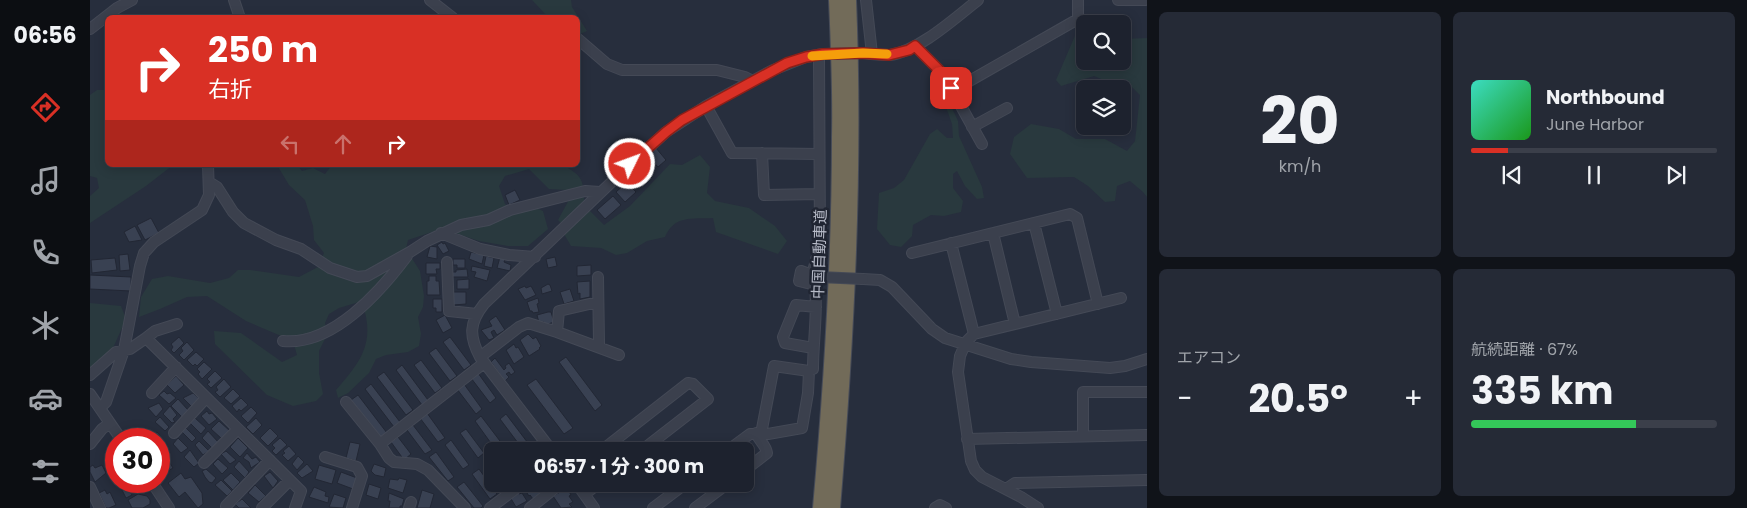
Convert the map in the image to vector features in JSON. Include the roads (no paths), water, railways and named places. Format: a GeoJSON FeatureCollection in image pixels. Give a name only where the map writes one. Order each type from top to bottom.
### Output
{"type":"FeatureCollection","features":[{"type":"Feature","properties":{"kind":"highway","name":"中国自動車道"},"geometry":{"type":"LineString","coordinates":[[820,508],[830,378],[837,214],[839,136],[836,0]]}},
{"type":"Feature","properties":{"kind":"highway","name":"中国自動車道"},"geometry":{"type":"LineString","coordinates":[[834,508],[850,212],[852,61],[849,0]]}},
{"type":"Feature","properties":{"kind":"street"},"geometry":{"type":"LineString","coordinates":[[108,15],[132,0]]}},
{"type":"Feature","properties":{"kind":"street"},"geometry":{"type":"LineString","coordinates":[[234,0],[239,15]]}},
{"type":"Feature","properties":{"kind":"street"},"geometry":{"type":"LineString","coordinates":[[430,0],[448,15]]}},
{"type":"Feature","properties":{"kind":"street"},"geometry":{"type":"LineString","coordinates":[[866,0],[868,53]]}},
{"type":"Feature","properties":{"kind":"street"},"geometry":{"type":"LineString","coordinates":[[545,442],[482,360],[475,348],[472,326],[477,314],[503,286],[600,192],[666,132],[706,106],[787,63],[806,57],[868,53],[889,55],[909,50],[978,0]]}},
{"type":"Feature","properties":{"kind":"street"},"geometry":{"type":"LineString","coordinates":[[915,46],[951,82],[959,87],[1078,19],[1078,0]]}},
{"type":"Feature","properties":{"kind":"street"},"geometry":{"type":"LineString","coordinates":[[1118,0],[1145,0]]}},
{"type":"Feature","properties":{"kind":"street"},"geometry":{"type":"LineString","coordinates":[[90,29],[105,17]]}},
{"type":"Feature","properties":{"kind":"street"},"geometry":{"type":"LineString","coordinates":[[580,41],[607,64],[622,70],[717,70],[753,81]]}},
{"type":"Feature","properties":{"kind":"street"},"geometry":{"type":"LineString","coordinates":[[815,276],[820,245],[821,55]]}},
{"type":"Feature","properties":{"kind":"street"},"geometry":{"type":"LineString","coordinates":[[951,82],[951,88],[982,144]]}},
{"type":"Feature","properties":{"kind":"street"},"geometry":{"type":"LineString","coordinates":[[706,106],[732,153],[819,154]]}},
{"type":"Feature","properties":{"kind":"street"},"geometry":{"type":"LineString","coordinates":[[972,127],[1007,108]]}},
{"type":"Feature","properties":{"kind":"street"},"geometry":{"type":"LineString","coordinates":[[762,153],[764,195],[819,194]]}},
{"type":"Feature","properties":{"kind":"street"},"geometry":{"type":"LineString","coordinates":[[100,408],[106,402],[124,350],[144,253],[154,242],[202,210],[209,195],[208,167]]}},
{"type":"Feature","properties":{"kind":"street"},"geometry":{"type":"LineString","coordinates":[[209,182],[217,187],[238,218],[244,223],[276,240],[300,249],[316,260],[346,274],[358,277],[367,276],[441,233],[461,225],[488,220],[510,210],[585,191],[600,192]]}},
{"type":"Feature","properties":{"kind":"street"},"geometry":{"type":"LineString","coordinates":[[912,252],[1070,214],[1077,218],[1098,304]]}},
{"type":"Feature","properties":{"kind":"street"},"geometry":{"type":"LineString","coordinates":[[1034,223],[1057,314]]}},
{"type":"Feature","properties":{"kind":"street"},"geometry":{"type":"LineString","coordinates":[[441,233],[480,249],[509,255],[535,257]]}},
{"type":"Feature","properties":{"kind":"street"},"geometry":{"type":"LineString","coordinates":[[993,233],[1014,324]]}},
{"type":"Feature","properties":{"kind":"street"},"geometry":{"type":"LineString","coordinates":[[951,243],[974,334]]}},
{"type":"Feature","properties":{"kind":"street"},"geometry":{"type":"LineString","coordinates":[[283,342],[296,343],[309,340],[342,322],[361,307],[393,275],[410,252]]}},
{"type":"Feature","properties":{"kind":"street"},"geometry":{"type":"LineString","coordinates":[[447,262],[449,311],[477,314]]}},
{"type":"Feature","properties":{"kind":"street"},"geometry":{"type":"LineString","coordinates":[[739,442],[750,434],[802,428],[808,393],[809,372],[813,369],[816,307],[815,285],[799,281],[801,271],[815,276],[880,280],[892,286],[932,329],[945,338],[1011,359],[1110,368],[1125,366],[1147,359]]}},
{"type":"Feature","properties":{"kind":"street"},"geometry":{"type":"LineString","coordinates":[[598,277],[598,347]]}},
{"type":"Feature","properties":{"kind":"street"},"geometry":{"type":"LineString","coordinates":[[1038,508],[982,477],[975,470],[971,461],[967,439],[958,372],[960,356],[970,337],[974,334],[1120,298]]}},
{"type":"Feature","properties":{"kind":"street"},"geometry":{"type":"LineString","coordinates":[[558,332],[559,311],[598,302]]}},
{"type":"Feature","properties":{"kind":"street"},"geometry":{"type":"LineString","coordinates":[[813,348],[785,343],[784,337],[796,305],[816,307]]}},
{"type":"Feature","properties":{"kind":"street"},"geometry":{"type":"LineString","coordinates":[[380,444],[482,360],[519,326],[528,323],[619,355]]}},
{"type":"Feature","properties":{"kind":"street"},"geometry":{"type":"LineString","coordinates":[[93,372],[116,352],[130,349],[155,331],[177,324]]}},
{"type":"Feature","properties":{"kind":"street"},"geometry":{"type":"LineString","coordinates":[[146,338],[301,491],[294,508]]}},
{"type":"Feature","properties":{"kind":"street"},"geometry":{"type":"LineString","coordinates":[[754,463],[767,453],[766,447],[758,439],[774,366],[809,372]]}},
{"type":"Feature","properties":{"kind":"street"},"geometry":{"type":"LineString","coordinates":[[152,393],[176,367]]}},
{"type":"Feature","properties":{"kind":"street"},"geometry":{"type":"LineString","coordinates":[[612,442],[688,382],[693,384],[708,399],[653,442]]}},
{"type":"Feature","properties":{"kind":"street"},"geometry":{"type":"LineString","coordinates":[[1083,436],[1083,392],[1147,392]]}},
{"type":"Feature","properties":{"kind":"street"},"geometry":{"type":"LineString","coordinates":[[90,394],[113,428]]}},
{"type":"Feature","properties":{"kind":"street"},"geometry":{"type":"LineString","coordinates":[[174,433],[206,398]]}},
{"type":"Feature","properties":{"kind":"street"},"geometry":{"type":"LineString","coordinates":[[346,402],[389,458],[394,462],[417,464],[428,470],[465,508]]}},
{"type":"Feature","properties":{"kind":"street"},"geometry":{"type":"LineString","coordinates":[[90,444],[102,429],[110,423]]}},
{"type":"Feature","properties":{"kind":"street"},"geometry":{"type":"LineString","coordinates":[[204,463],[238,429]]}},
{"type":"Feature","properties":{"kind":"street"},"geometry":{"type":"LineString","coordinates":[[967,439],[1147,435]]}},
{"type":"Feature","properties":{"kind":"street"},"geometry":{"type":"LineString","coordinates":[[325,457],[357,467],[362,476],[352,508]]}},
{"type":"Feature","properties":{"kind":"street"},"geometry":{"type":"LineString","coordinates":[[226,506],[270,460]]}},
{"type":"Feature","properties":{"kind":"street"},"geometry":{"type":"LineString","coordinates":[[262,508],[290,480]]}},
{"type":"Feature","properties":{"kind":"street"},"geometry":{"type":"LineString","coordinates":[[1006,489],[1015,483],[1147,480]]}},
{"type":"Feature","properties":{"kind":"street"},"geometry":{"type":"LineString","coordinates":[[90,487],[100,508]]}},
{"type":"Feature","properties":{"kind":"street"},"geometry":{"type":"LineString","coordinates":[[490,508],[511,492]]}},
{"type":"Feature","properties":{"kind":"street"},"geometry":{"type":"LineString","coordinates":[[530,508],[550,492]]}},
{"type":"Feature","properties":{"kind":"street"},"geometry":{"type":"LineString","coordinates":[[588,492],[585,494],[594,508]]}},
{"type":"Feature","properties":{"kind":"street"},"geometry":{"type":"LineString","coordinates":[[653,508],[674,492]]}},
{"type":"Feature","properties":{"kind":"street"},"geometry":{"type":"LineString","coordinates":[[695,508],[716,492]]}},
{"type":"Feature","properties":{"kind":"street"},"geometry":{"type":"LineString","coordinates":[[159,493],[169,508]]}},
{"type":"Feature","properties":{"kind":"street"},"geometry":{"type":"LineString","coordinates":[[935,508],[940,505],[946,508]]}}]}
